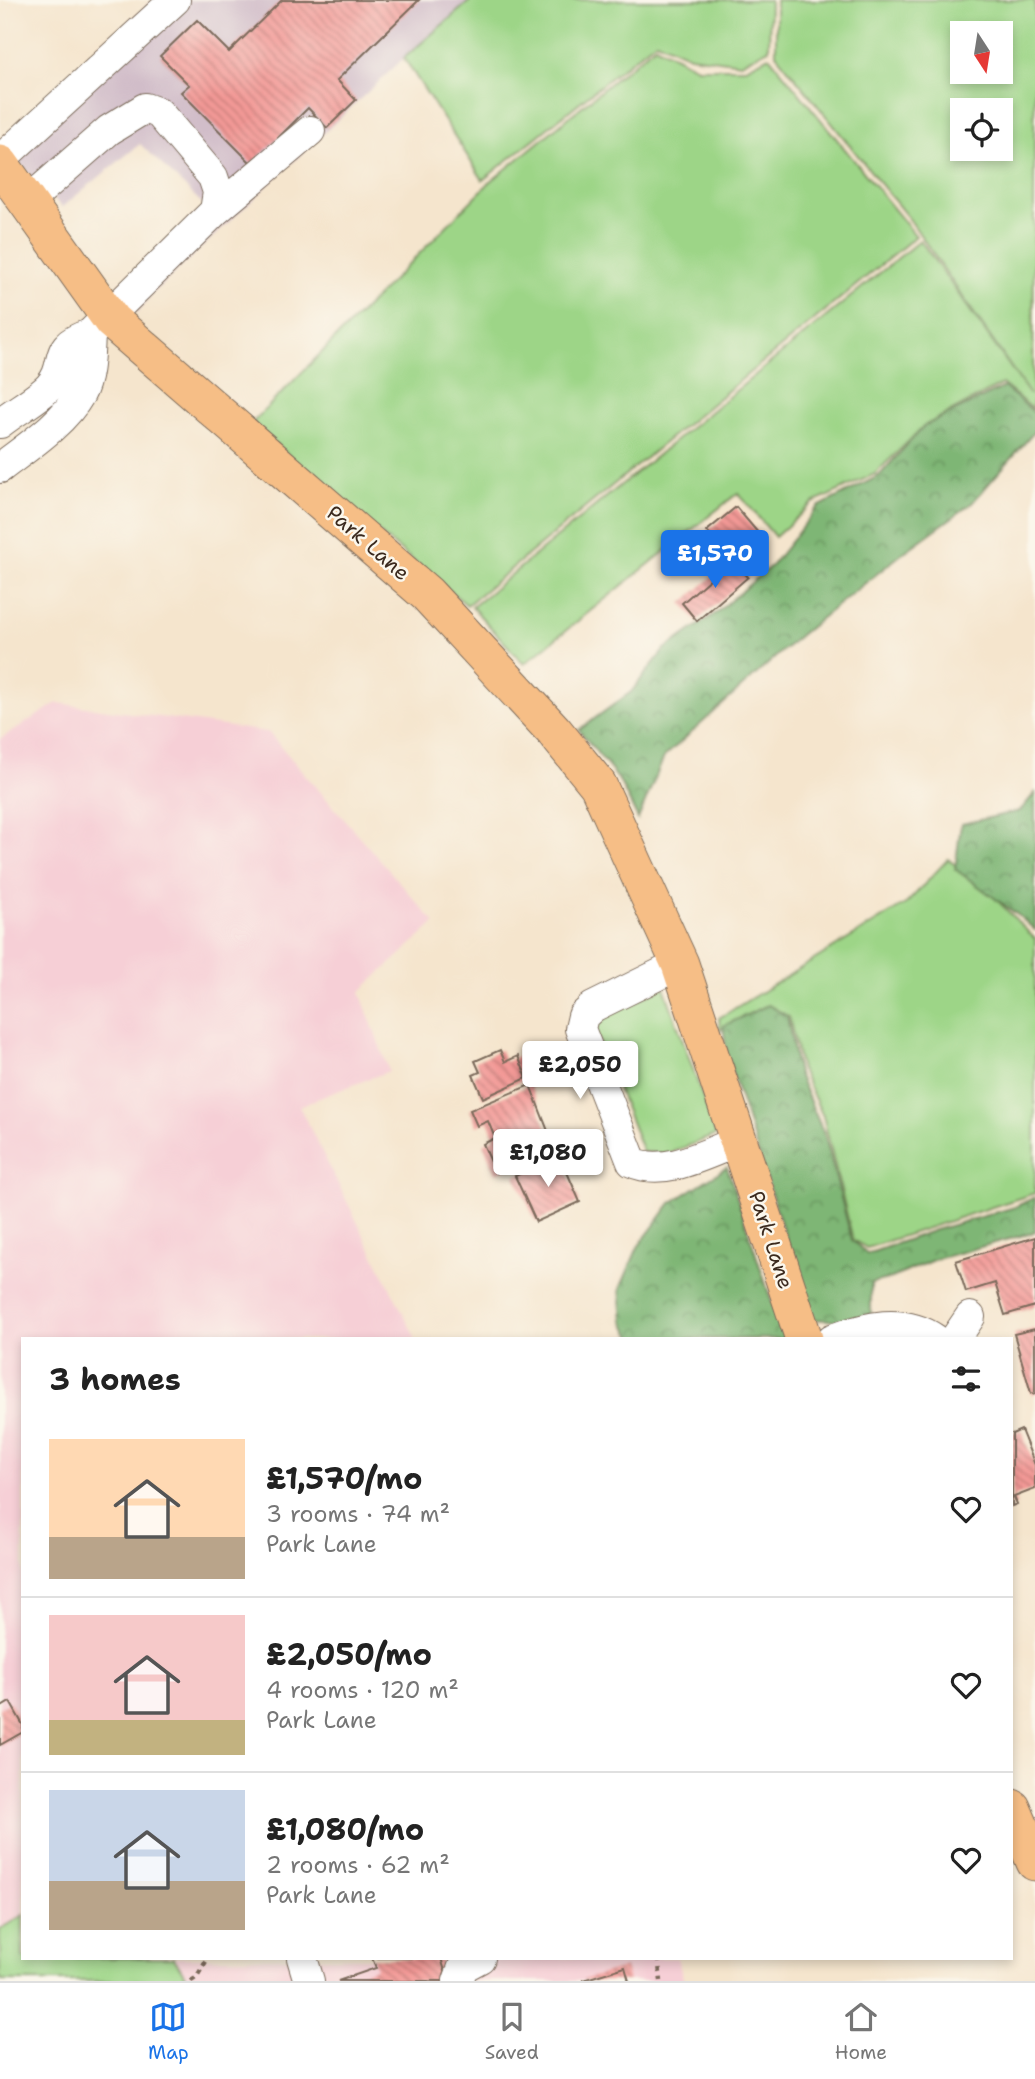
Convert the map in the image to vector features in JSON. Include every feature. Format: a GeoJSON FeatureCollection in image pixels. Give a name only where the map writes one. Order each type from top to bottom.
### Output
{"type":"FeatureCollection","features":[{"type":"Feature","properties":{"kind":"main road","name":"Park Lane"},"geometry":{"type":"LineString","coordinates":[[0,162],[27,202],[99,325],[112,321],[427,594],[554,730],[598,785],[680,964],[803,1337]]}},
{"type":"Feature","properties":{"kind":"main road"},"geometry":{"type":"LineString","coordinates":[[1013,1810],[1035,1862]]}},
{"type":"Feature","properties":{"kind":"street"},"geometry":{"type":"LineString","coordinates":[[0,162],[175,0]]}},
{"type":"Feature","properties":{"kind":"street"},"geometry":{"type":"LineString","coordinates":[[27,202],[109,130],[145,108],[159,113],[214,177],[218,192],[215,211]]}},
{"type":"Feature","properties":{"kind":"street"},"geometry":{"type":"LineString","coordinates":[[0,423],[50,386],[64,348],[99,325],[215,211],[310,131]]}},
{"type":"Feature","properties":{"kind":"street"},"geometry":{"type":"LineString","coordinates":[[0,468],[61,418],[81,392],[99,325]]}},
{"type":"Feature","properties":{"kind":"street"},"geometry":{"type":"LineString","coordinates":[[680,964],[593,1007],[583,1016],[580,1029],[632,1163],[643,1168],[668,1166],[739,1141]]}},
{"type":"Feature","properties":{"kind":"street"},"geometry":{"type":"LineString","coordinates":[[838,1337],[863,1328],[885,1325],[914,1330],[930,1337]]}},
{"type":"Feature","properties":{"kind":"street"},"geometry":{"type":"LineString","coordinates":[[303,1960],[309,1981]]}},
{"type":"Feature","properties":{"kind":"street"},"geometry":{"type":"LineString","coordinates":[[458,1981],[463,1968],[477,1960]]}},
{"type":"Feature","properties":{"kind":"path"},"geometry":{"type":"LineString","coordinates":[[191,1981],[196,1978],[207,1960]]}},
{"type":"Feature","properties":{"kind":"path"},"geometry":{"type":"LineString","coordinates":[[658,1960],[661,1981]]}},
{"type":"Feature","properties":{"kind":"shaded area"},"geometry":{"type":"Polygon","coordinates":[[[153,0],[471,0],[404,58],[152,294],[137,313],[124,282],[205,206],[140,144],[62,207],[0,144],[153,0]]]}},
{"type":"Feature","properties":{"kind":"shaded area"},"geometry":{"type":"Polygon","coordinates":[[[57,703],[268,732],[435,923],[360,992],[389,1071],[299,1106],[415,1337],[21,1337],[21,1960],[678,1960],[684,1981],[0,1981],[0,739],[57,703]]]}},
{"type":"Feature","properties":{"kind":"green space"},"geometry":{"type":"Polygon","coordinates":[[[471,0],[770,0],[769,49],[741,63],[690,56],[656,41],[483,180],[404,58],[471,0]]]}},
{"type":"Feature","properties":{"kind":"green space"},"geometry":{"type":"Polygon","coordinates":[[[776,0],[1035,0],[1033,409],[1002,384],[924,426],[875,474],[813,503],[775,537],[738,493],[524,664],[472,607],[920,240],[1030,395],[910,220],[776,54],[776,0]]]}},
{"type":"Feature","properties":{"kind":"green space"},"geometry":{"type":"Polygon","coordinates":[[[655,46],[697,68],[746,68],[769,56],[916,236],[467,605],[328,491],[252,423],[489,183],[655,46]]]}},
{"type":"Feature","properties":{"kind":"green space"},"geometry":{"type":"Polygon","coordinates":[[[1004,387],[1035,413],[1035,431],[972,503],[903,553],[800,635],[664,757],[638,819],[619,780],[579,730],[631,692],[665,649],[716,613],[772,565],[818,507],[879,476],[924,426],[1004,387]]]}},
{"type":"Feature","properties":{"kind":"green space"},"geometry":{"type":"Polygon","coordinates":[[[1035,793],[1035,930],[955,869],[961,824],[1020,811],[1035,793]]]}},
{"type":"Feature","properties":{"kind":"green space"},"geometry":{"type":"Polygon","coordinates":[[[948,859],[994,897],[1035,939],[1035,1193],[867,1248],[853,1240],[823,1116],[801,1070],[789,1017],[768,1005],[720,1030],[719,1018],[907,903],[948,859]]]}},
{"type":"Feature","properties":{"kind":"green space"},"geometry":{"type":"Polygon","coordinates":[[[664,987],[716,1135],[667,1154],[643,1152],[594,1028],[609,1013],[664,987]]]}},
{"type":"Feature","properties":{"kind":"green space"},"geometry":{"type":"Polygon","coordinates":[[[768,1005],[787,1016],[798,1074],[825,1136],[852,1240],[867,1254],[935,1230],[1015,1207],[1035,1197],[1035,1232],[933,1260],[892,1278],[871,1283],[871,1316],[855,1322],[812,1319],[727,1057],[723,1026],[768,1005]]]}},
{"type":"Feature","properties":{"kind":"green space"},"geometry":{"type":"Polygon","coordinates":[[[727,1167],[784,1337],[632,1337],[623,1320],[620,1289],[638,1247],[671,1203],[727,1167]]]}},
{"type":"Feature","properties":{"kind":"green space"},"geometry":{"type":"Polygon","coordinates":[[[21,1916],[21,1960],[175,1960],[188,1981],[2,1981],[0,1929],[21,1916]]]}},
{"type":"Feature","properties":{"kind":"building"},"geometry":{"type":"Polygon","coordinates":[[[282,0],[419,0],[337,80],[356,100],[327,128],[308,108],[252,164],[181,92],[189,85],[160,56],[197,20],[229,52],[282,0]]]}},
{"type":"Feature","properties":{"kind":"building"},"geometry":{"type":"Polygon","coordinates":[[[736,507],[759,534],[730,559],[707,531],[736,507]]]}},
{"type":"Feature","properties":{"kind":"building"},"geometry":{"type":"Polygon","coordinates":[[[733,559],[748,577],[697,621],[682,603],[733,559]]]}},
{"type":"Feature","properties":{"kind":"building"},"geometry":{"type":"Polygon","coordinates":[[[500,1050],[505,1062],[518,1056],[527,1078],[483,1098],[473,1075],[480,1072],[475,1061],[500,1050]]]}},
{"type":"Feature","properties":{"kind":"building"},"geometry":{"type":"Polygon","coordinates":[[[530,1085],[555,1149],[496,1173],[483,1144],[495,1138],[488,1121],[477,1126],[470,1110],[530,1085]]]}},
{"type":"Feature","properties":{"kind":"building"},"geometry":{"type":"Polygon","coordinates":[[[560,1156],[580,1202],[536,1222],[515,1176],[560,1156]]]}},
{"type":"Feature","properties":{"kind":"building"},"geometry":{"type":"Polygon","coordinates":[[[1035,1237],[1035,1306],[1005,1315],[995,1283],[966,1292],[956,1261],[1035,1237]]]}},
{"type":"Feature","properties":{"kind":"building"},"geometry":{"type":"Polygon","coordinates":[[[1035,1329],[1035,1394],[1031,1393],[1014,1334],[1035,1329]]]}},
{"type":"Feature","properties":{"kind":"building"},"geometry":{"type":"Polygon","coordinates":[[[1021,1430],[1035,1465],[1035,1489],[1014,1497],[1017,1504],[1013,1506],[1013,1434],[1021,1430]]]}},
{"type":"Feature","properties":{"kind":"building"},"geometry":{"type":"Polygon","coordinates":[[[10,1702],[21,1721],[21,1733],[0,1745],[0,1708],[10,1702]]]}},
{"type":"Feature","properties":{"kind":"building"},"geometry":{"type":"Polygon","coordinates":[[[373,1960],[442,1960],[448,1981],[338,1981],[376,1968],[373,1960]]]}},
{"type":"Feature","properties":{"kind":"building"},"geometry":{"type":"Polygon","coordinates":[[[625,1967],[629,1981],[583,1981],[583,1980],[625,1967]]]}}]}
